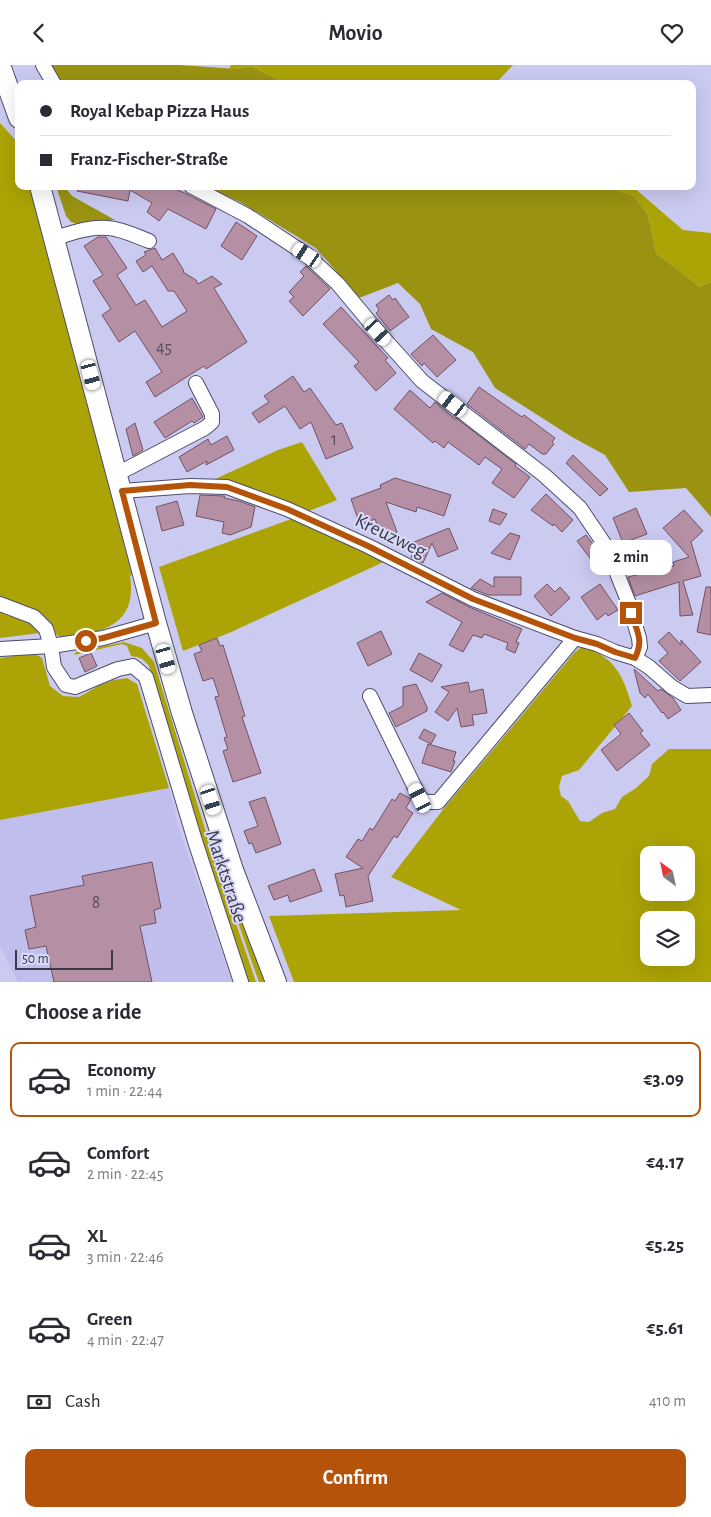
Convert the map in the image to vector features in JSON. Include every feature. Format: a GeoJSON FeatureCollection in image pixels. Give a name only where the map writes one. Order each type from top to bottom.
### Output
{"type":"FeatureCollection","features":[{"type":"Feature","properties":{"kind":"main road"},"geometry":{"type":"LineString","coordinates":[[0,65],[15,107]]}},
{"type":"Feature","properties":{"kind":"main road"},"geometry":{"type":"LineString","coordinates":[[41,190],[156,623],[182,713],[234,870],[276,982]]}},
{"type":"Feature","properties":{"kind":"street"},"geometry":{"type":"LineString","coordinates":[[43,65],[52,80]]}},
{"type":"Feature","properties":{"kind":"street"},"geometry":{"type":"LineString","coordinates":[[199,190],[248,216],[307,255],[338,284],[422,381],[544,475],[580,508],[607,548],[628,601],[639,638],[640,647],[635,658]]}},
{"type":"Feature","properties":{"kind":"street"},"geometry":{"type":"LineString","coordinates":[[55,238],[79,231],[108,228],[133,234],[149,241]]}},
{"type":"Feature","properties":{"kind":"street"},"geometry":{"type":"LineString","coordinates":[[119,483],[212,422],[212,414],[196,383]]}},
{"type":"Feature","properties":{"kind":"street","name":"Kreuzweg"},"geometry":{"type":"LineString","coordinates":[[119,483],[227,487],[287,509],[368,546],[473,599],[575,638],[635,658],[650,667],[672,687],[687,696],[711,695]]}},
{"type":"Feature","properties":{"kind":"street"},"geometry":{"type":"LineString","coordinates":[[0,604],[34,617],[46,629],[51,646]]}},
{"type":"Feature","properties":{"kind":"street"},"geometry":{"type":"LineString","coordinates":[[0,649],[51,646],[103,638],[156,623]]}},
{"type":"Feature","properties":{"kind":"street"},"geometry":{"type":"LineString","coordinates":[[370,696],[420,798],[426,802],[438,803],[575,638]]}},
{"type":"Feature","properties":{"kind":"street","name":"Marktstraße"},"geometry":{"type":"LineString","coordinates":[[51,646],[54,667],[66,685],[75,687],[118,669],[133,666],[146,677],[195,841],[241,982]]}},
{"type":"Feature","properties":{"kind":"shaded area"},"geometry":{"type":"Polygon","coordinates":[[[50,65],[180,65],[237,69],[251,66],[278,80],[59,80],[50,65]]]}},
{"type":"Feature","properties":{"kind":"shaded area"},"geometry":{"type":"Polygon","coordinates":[[[231,65],[513,65],[499,80],[278,80],[251,66],[229,69],[231,65]]]}},
{"type":"Feature","properties":{"kind":"shaded area"},"geometry":{"type":"Polygon","coordinates":[[[0,123],[15,140],[15,190],[32,190],[132,575],[130,576],[131,593],[128,606],[122,616],[102,630],[75,636],[60,637],[0,598],[0,123]]]}},
{"type":"Feature","properties":{"kind":"shaded area"},"geometry":{"type":"Polygon","coordinates":[[[57,190],[67,190],[72,196],[115,220],[78,224],[71,222],[66,216],[57,190]]]}},
{"type":"Feature","properties":{"kind":"shaded area"},"geometry":{"type":"Polygon","coordinates":[[[214,190],[615,190],[634,196],[648,215],[656,253],[700,287],[711,281],[711,517],[686,488],[629,492],[605,455],[572,437],[495,388],[473,352],[431,329],[420,304],[398,283],[359,298],[316,248],[240,202],[214,190]]]}},
{"type":"Feature","properties":{"kind":"shaded area"},"geometry":{"type":"Polygon","coordinates":[[[615,190],[637,190],[683,230],[711,233],[711,281],[700,287],[656,253],[648,215],[634,196],[615,190]]]}},
{"type":"Feature","properties":{"kind":"shaded area"},"geometry":{"type":"Polygon","coordinates":[[[302,442],[337,500],[304,513],[236,485],[213,480],[278,450],[302,442]]]}},
{"type":"Feature","properties":{"kind":"shaded area"},"geometry":{"type":"Polygon","coordinates":[[[294,518],[388,560],[229,633],[183,651],[159,567],[294,518]]]}},
{"type":"Feature","properties":{"kind":"shaded area"},"geometry":{"type":"Polygon","coordinates":[[[0,606],[38,626],[40,633],[0,638],[0,606]]]}},
{"type":"Feature","properties":{"kind":"shaded area"},"geometry":{"type":"Polygon","coordinates":[[[124,642],[142,648],[154,662],[215,862],[256,982],[248,982],[149,666],[142,659],[131,656],[127,646],[122,644],[74,655],[76,652],[124,642]]]}},
{"type":"Feature","properties":{"kind":"shaded area"},"geometry":{"type":"Polygon","coordinates":[[[583,646],[603,656],[621,677],[632,706],[579,770],[562,776],[559,787],[561,796],[568,801],[580,821],[589,822],[602,813],[615,809],[622,797],[649,776],[652,764],[669,749],[711,749],[711,982],[294,982],[269,916],[461,910],[391,877],[445,807],[575,652],[583,646]]]}},
{"type":"Feature","properties":{"kind":"shaded area"},"geometry":{"type":"Polygon","coordinates":[[[34,653],[42,658],[50,686],[63,696],[79,697],[100,685],[114,680],[127,678],[137,684],[169,788],[0,820],[0,658],[34,653]]]}},
{"type":"Feature","properties":{"kind":"shaded area"},"geometry":{"type":"Polygon","coordinates":[[[181,740],[265,982],[259,982],[248,952],[181,740]]]}},
{"type":"Feature","properties":{"kind":"shaded area"},"geometry":{"type":"Polygon","coordinates":[[[169,788],[179,829],[232,982],[18,982],[0,946],[0,820],[169,788]]]}},
{"type":"Feature","properties":{"kind":"building"},"geometry":{"type":"Polygon","coordinates":[[[77,190],[130,190],[128,201],[77,190]]]}},
{"type":"Feature","properties":{"kind":"building"},"geometry":{"type":"Polygon","coordinates":[[[130,190],[178,190],[216,209],[206,229],[168,209],[159,221],[147,212],[152,203],[130,190]]]}},
{"type":"Feature","properties":{"kind":"building"},"geometry":{"type":"Polygon","coordinates":[[[236,222],[257,236],[242,260],[221,246],[236,222]]]}},
{"type":"Feature","properties":{"kind":"building"},"geometry":{"type":"Polygon","coordinates":[[[98,237],[106,237],[127,268],[117,275],[136,305],[145,300],[162,327],[187,311],[174,291],[168,291],[152,266],[143,272],[136,261],[146,255],[144,252],[155,248],[162,260],[173,253],[183,272],[196,280],[198,284],[212,276],[222,284],[214,288],[247,342],[206,369],[204,366],[155,397],[146,382],[162,372],[135,331],[119,342],[102,315],[111,309],[93,281],[103,275],[84,246],[98,237]]]}},
{"type":"Feature","properties":{"kind":"building"},"geometry":{"type":"Polygon","coordinates":[[[306,266],[330,289],[303,316],[289,301],[294,297],[289,292],[304,276],[300,272],[306,266]]]}},
{"type":"Feature","properties":{"kind":"building"},"geometry":{"type":"Polygon","coordinates":[[[389,295],[393,300],[395,298],[409,317],[390,331],[376,313],[379,310],[376,305],[389,295]]]}},
{"type":"Feature","properties":{"kind":"building"},"geometry":{"type":"Polygon","coordinates":[[[341,307],[388,358],[385,360],[396,373],[376,391],[354,366],[359,362],[323,324],[341,307]]]}},
{"type":"Feature","properties":{"kind":"building"},"geometry":{"type":"Polygon","coordinates":[[[433,335],[456,360],[437,377],[424,363],[422,366],[411,354],[433,335]]]}},
{"type":"Feature","properties":{"kind":"building"},"geometry":{"type":"Polygon","coordinates":[[[293,376],[304,392],[310,388],[336,425],[342,423],[353,448],[326,459],[311,422],[300,429],[285,406],[259,423],[252,413],[269,402],[264,396],[293,376]]]}},
{"type":"Feature","properties":{"kind":"building"},"geometry":{"type":"Polygon","coordinates":[[[479,387],[522,417],[524,415],[555,438],[552,442],[554,444],[546,454],[542,454],[529,444],[525,449],[467,404],[479,387]]]}},
{"type":"Feature","properties":{"kind":"building"},"geometry":{"type":"Polygon","coordinates":[[[410,390],[430,408],[435,402],[516,464],[515,466],[530,477],[514,498],[492,483],[502,469],[485,457],[479,465],[448,442],[444,448],[435,441],[433,443],[394,409],[410,390]]]}},
{"type":"Feature","properties":{"kind":"building"},"geometry":{"type":"Polygon","coordinates":[[[192,398],[203,417],[194,423],[192,421],[165,438],[154,422],[192,398]]]}},
{"type":"Feature","properties":{"kind":"building"},"geometry":{"type":"Polygon","coordinates":[[[135,423],[143,450],[133,456],[126,429],[135,423]]]}},
{"type":"Feature","properties":{"kind":"building"},"geometry":{"type":"Polygon","coordinates":[[[227,436],[234,450],[206,465],[207,461],[187,472],[179,457],[208,439],[211,445],[227,436]]]}},
{"type":"Feature","properties":{"kind":"building"},"geometry":{"type":"Polygon","coordinates":[[[573,455],[608,489],[600,496],[566,463],[573,455]]]}},
{"type":"Feature","properties":{"kind":"building"},"geometry":{"type":"Polygon","coordinates":[[[395,478],[451,495],[444,516],[417,507],[416,512],[386,502],[397,532],[382,538],[375,519],[360,525],[351,499],[381,488],[380,485],[395,478]]]}},
{"type":"Feature","properties":{"kind":"building"},"geometry":{"type":"Polygon","coordinates":[[[546,494],[573,520],[562,532],[554,524],[553,526],[531,510],[546,494]]]}},
{"type":"Feature","properties":{"kind":"building"},"geometry":{"type":"Polygon","coordinates":[[[200,495],[225,496],[224,498],[255,507],[251,527],[230,535],[222,533],[224,522],[196,516],[200,495]]]}},
{"type":"Feature","properties":{"kind":"building"},"geometry":{"type":"Polygon","coordinates":[[[177,501],[184,525],[162,531],[156,507],[177,501]]]}},
{"type":"Feature","properties":{"kind":"building"},"geometry":{"type":"Polygon","coordinates":[[[636,508],[647,534],[623,543],[613,518],[636,508]]]}},
{"type":"Feature","properties":{"kind":"building"},"geometry":{"type":"Polygon","coordinates":[[[493,509],[507,514],[500,525],[489,521],[493,509]]]}},
{"type":"Feature","properties":{"kind":"building"},"geometry":{"type":"Polygon","coordinates":[[[684,510],[703,531],[691,542],[701,576],[683,581],[693,615],[680,616],[679,582],[635,596],[628,577],[674,566],[673,562],[689,557],[663,528],[684,510]]]}},
{"type":"Feature","properties":{"kind":"building"},"geometry":{"type":"Polygon","coordinates":[[[449,528],[458,549],[438,557],[432,543],[423,563],[411,557],[413,552],[409,544],[449,528]]]}},
{"type":"Feature","properties":{"kind":"building"},"geometry":{"type":"Polygon","coordinates":[[[510,533],[520,536],[510,560],[491,553],[510,533]]]}},
{"type":"Feature","properties":{"kind":"building"},"geometry":{"type":"Polygon","coordinates":[[[586,535],[600,553],[603,561],[596,566],[577,541],[586,535]]]}},
{"type":"Feature","properties":{"kind":"building"},"geometry":{"type":"Polygon","coordinates":[[[494,577],[521,577],[521,595],[488,595],[471,588],[480,579],[494,587],[494,577]]]}},
{"type":"Feature","properties":{"kind":"building"},"geometry":{"type":"Polygon","coordinates":[[[547,584],[555,592],[560,587],[570,598],[551,616],[534,596],[547,584]]]}},
{"type":"Feature","properties":{"kind":"building"},"geometry":{"type":"Polygon","coordinates":[[[600,584],[618,610],[608,616],[606,613],[597,620],[581,597],[600,584]]]}},
{"type":"Feature","properties":{"kind":"building"},"geometry":{"type":"Polygon","coordinates":[[[706,587],[711,587],[711,635],[697,632],[706,587]]]}},
{"type":"Feature","properties":{"kind":"building"},"geometry":{"type":"Polygon","coordinates":[[[442,593],[469,607],[522,629],[516,642],[519,643],[515,653],[506,649],[508,643],[484,634],[482,638],[473,635],[463,652],[449,645],[462,622],[426,602],[442,593]]]}},
{"type":"Feature","properties":{"kind":"building"},"geometry":{"type":"Polygon","coordinates":[[[381,631],[392,654],[368,666],[357,643],[381,631]]]}},
{"type":"Feature","properties":{"kind":"building"},"geometry":{"type":"Polygon","coordinates":[[[669,632],[681,645],[681,640],[701,662],[680,681],[659,661],[668,653],[658,642],[669,632]]]}},
{"type":"Feature","properties":{"kind":"building"},"geometry":{"type":"Polygon","coordinates":[[[217,638],[220,646],[223,645],[245,716],[242,717],[261,773],[233,782],[223,751],[228,749],[224,738],[227,737],[215,697],[219,696],[213,678],[203,681],[194,654],[202,651],[199,645],[217,638]]]}},
{"type":"Feature","properties":{"kind":"building"},"geometry":{"type":"Polygon","coordinates":[[[91,653],[97,666],[85,672],[79,658],[91,653]]]}},
{"type":"Feature","properties":{"kind":"building"},"geometry":{"type":"Polygon","coordinates":[[[419,653],[442,665],[432,682],[410,670],[419,653]]]}},
{"type":"Feature","properties":{"kind":"building"},"geometry":{"type":"Polygon","coordinates":[[[634,669],[658,691],[661,689],[673,698],[681,710],[668,719],[648,694],[645,698],[640,693],[634,669]]]}},
{"type":"Feature","properties":{"kind":"building"},"geometry":{"type":"Polygon","coordinates":[[[468,682],[470,692],[483,689],[487,713],[472,715],[474,725],[461,727],[457,708],[448,721],[435,712],[449,692],[441,687],[468,682]]]}},
{"type":"Feature","properties":{"kind":"building"},"geometry":{"type":"Polygon","coordinates":[[[416,684],[427,707],[427,711],[396,727],[389,713],[403,706],[403,687],[416,684]]]}},
{"type":"Feature","properties":{"kind":"building"},"geometry":{"type":"Polygon","coordinates":[[[629,713],[643,731],[640,733],[650,745],[617,771],[601,750],[621,734],[614,725],[629,713]]]}},
{"type":"Feature","properties":{"kind":"building"},"geometry":{"type":"Polygon","coordinates":[[[424,729],[436,735],[431,744],[419,738],[424,729]]]}},
{"type":"Feature","properties":{"kind":"building"},"geometry":{"type":"Polygon","coordinates":[[[428,744],[456,752],[451,772],[422,763],[428,744]]]}},
{"type":"Feature","properties":{"kind":"building"},"geometry":{"type":"Polygon","coordinates":[[[400,793],[411,799],[406,808],[413,813],[397,838],[394,836],[368,876],[373,901],[346,907],[344,895],[340,896],[335,874],[363,868],[346,857],[358,839],[362,841],[370,828],[373,830],[392,799],[395,801],[400,793]]]}},
{"type":"Feature","properties":{"kind":"building"},"geometry":{"type":"Polygon","coordinates":[[[265,797],[281,844],[256,853],[252,843],[249,844],[244,831],[258,826],[249,802],[265,797]]]}},
{"type":"Feature","properties":{"kind":"building"},"geometry":{"type":"Polygon","coordinates":[[[152,862],[161,908],[154,910],[156,923],[140,926],[152,982],[54,982],[46,946],[29,949],[25,930],[36,927],[30,896],[84,885],[82,876],[152,862]]]}},
{"type":"Feature","properties":{"kind":"building"},"geometry":{"type":"Polygon","coordinates":[[[314,869],[322,891],[290,902],[288,895],[274,900],[268,886],[314,869]]]}},
{"type":"Feature","properties":{"kind":"route"},"geometry":{"type":"LineString","coordinates":[[86,641],[156,623],[122,491],[190,485],[227,487],[287,509],[376,549],[473,599],[575,638],[635,658],[640,647],[631,613]]}}]}
